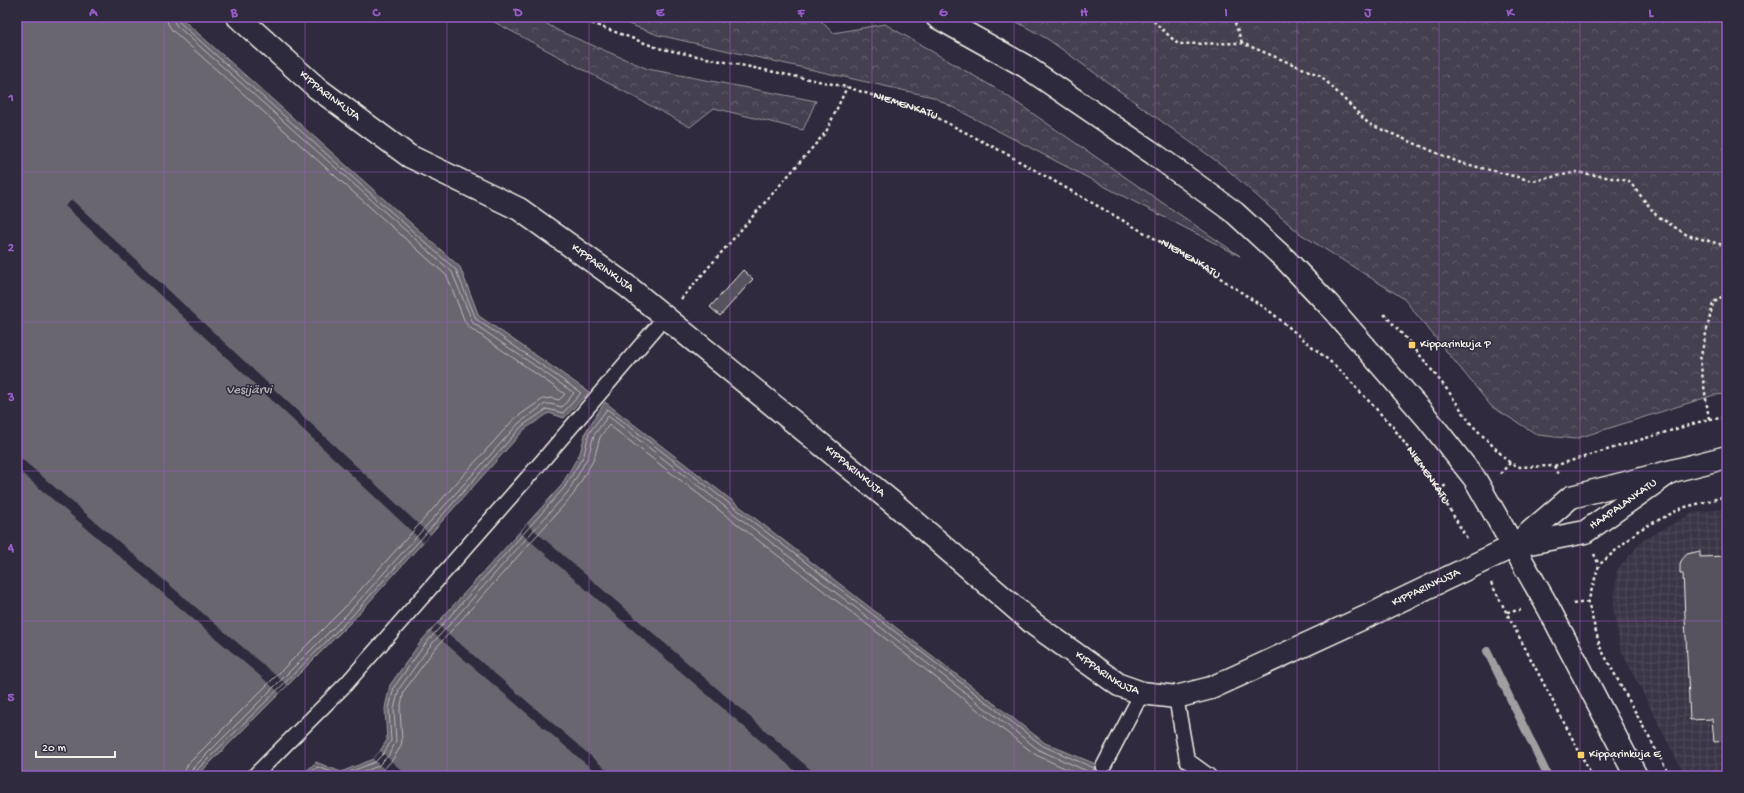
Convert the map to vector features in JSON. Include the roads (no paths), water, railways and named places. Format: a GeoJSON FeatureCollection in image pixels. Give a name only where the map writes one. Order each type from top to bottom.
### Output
{"type":"FeatureCollection","features":[{"type":"Feature","properties":{"kind":"street","name":"KIPPARINKUJA"},"geometry":{"type":"LineString","coordinates":[[238,17],[317,88],[409,156],[519,209],[627,286],[898,507],[1035,625],[1119,685],[1142,693],[1176,697],[1211,688],[1514,546]]}},
{"type":"Feature","properties":{"kind":"street"},"geometry":{"type":"LineString","coordinates":[[937,17],[1025,66],[1154,154],[1235,213],[1286,260],[1328,304],[1428,418],[1475,478],[1548,607],[1636,776]]}},
{"type":"Feature","properties":{"kind":"street","name":"HAAPALANKATU"},"geometry":{"type":"LineString","coordinates":[[1514,546],[1571,497],[1727,457]]}},
{"type":"Feature","properties":{"kind":"street","name":"HAAPALANKATU"},"geometry":{"type":"LineString","coordinates":[[1514,546],[1585,532],[1670,472]]}},
{"type":"Feature","properties":{"kind":"lane"},"geometry":{"type":"LineString","coordinates":[[254,776],[346,684],[543,460],[665,317]]}},
{"type":"Feature","properties":{"kind":"lane"},"geometry":{"type":"LineString","coordinates":[[1103,767],[1142,693]]}},
{"type":"Feature","properties":{"kind":"lane"},"geometry":{"type":"LineString","coordinates":[[1176,697],[1187,760],[1209,776]]}},
{"type":"Feature","properties":{"kind":"water","name":"Vesijärvi"},"geometry":{"type":"Polygon","coordinates":[[[17,17],[180,17],[460,267],[479,316],[589,392],[564,418],[549,413],[525,429],[353,620],[197,776],[17,776],[17,17]]]}},
{"type":"Feature","properties":{"kind":"water"},"geometry":{"type":"Polygon","coordinates":[[[605,402],[1045,743],[1103,767],[1096,776],[301,776],[316,762],[341,772],[373,759],[380,751],[387,740],[385,708],[390,685],[422,640],[561,486],[580,453],[586,431],[605,402]]]}},
{"type":"Feature","properties":{"kind":"waterway"},"geometry":{"type":"LineString","coordinates":[[1487,651],[1548,776]]}},
{"type":"Feature","properties":{"kind":"place","name":"Kipparinkuja P"},"geometry":{"type":"Point","coordinates":[1412,345]}},
{"type":"Feature","properties":{"kind":"place","name":"Kipparinkuja E"},"geometry":{"type":"Point","coordinates":[1581,755]}}]}
